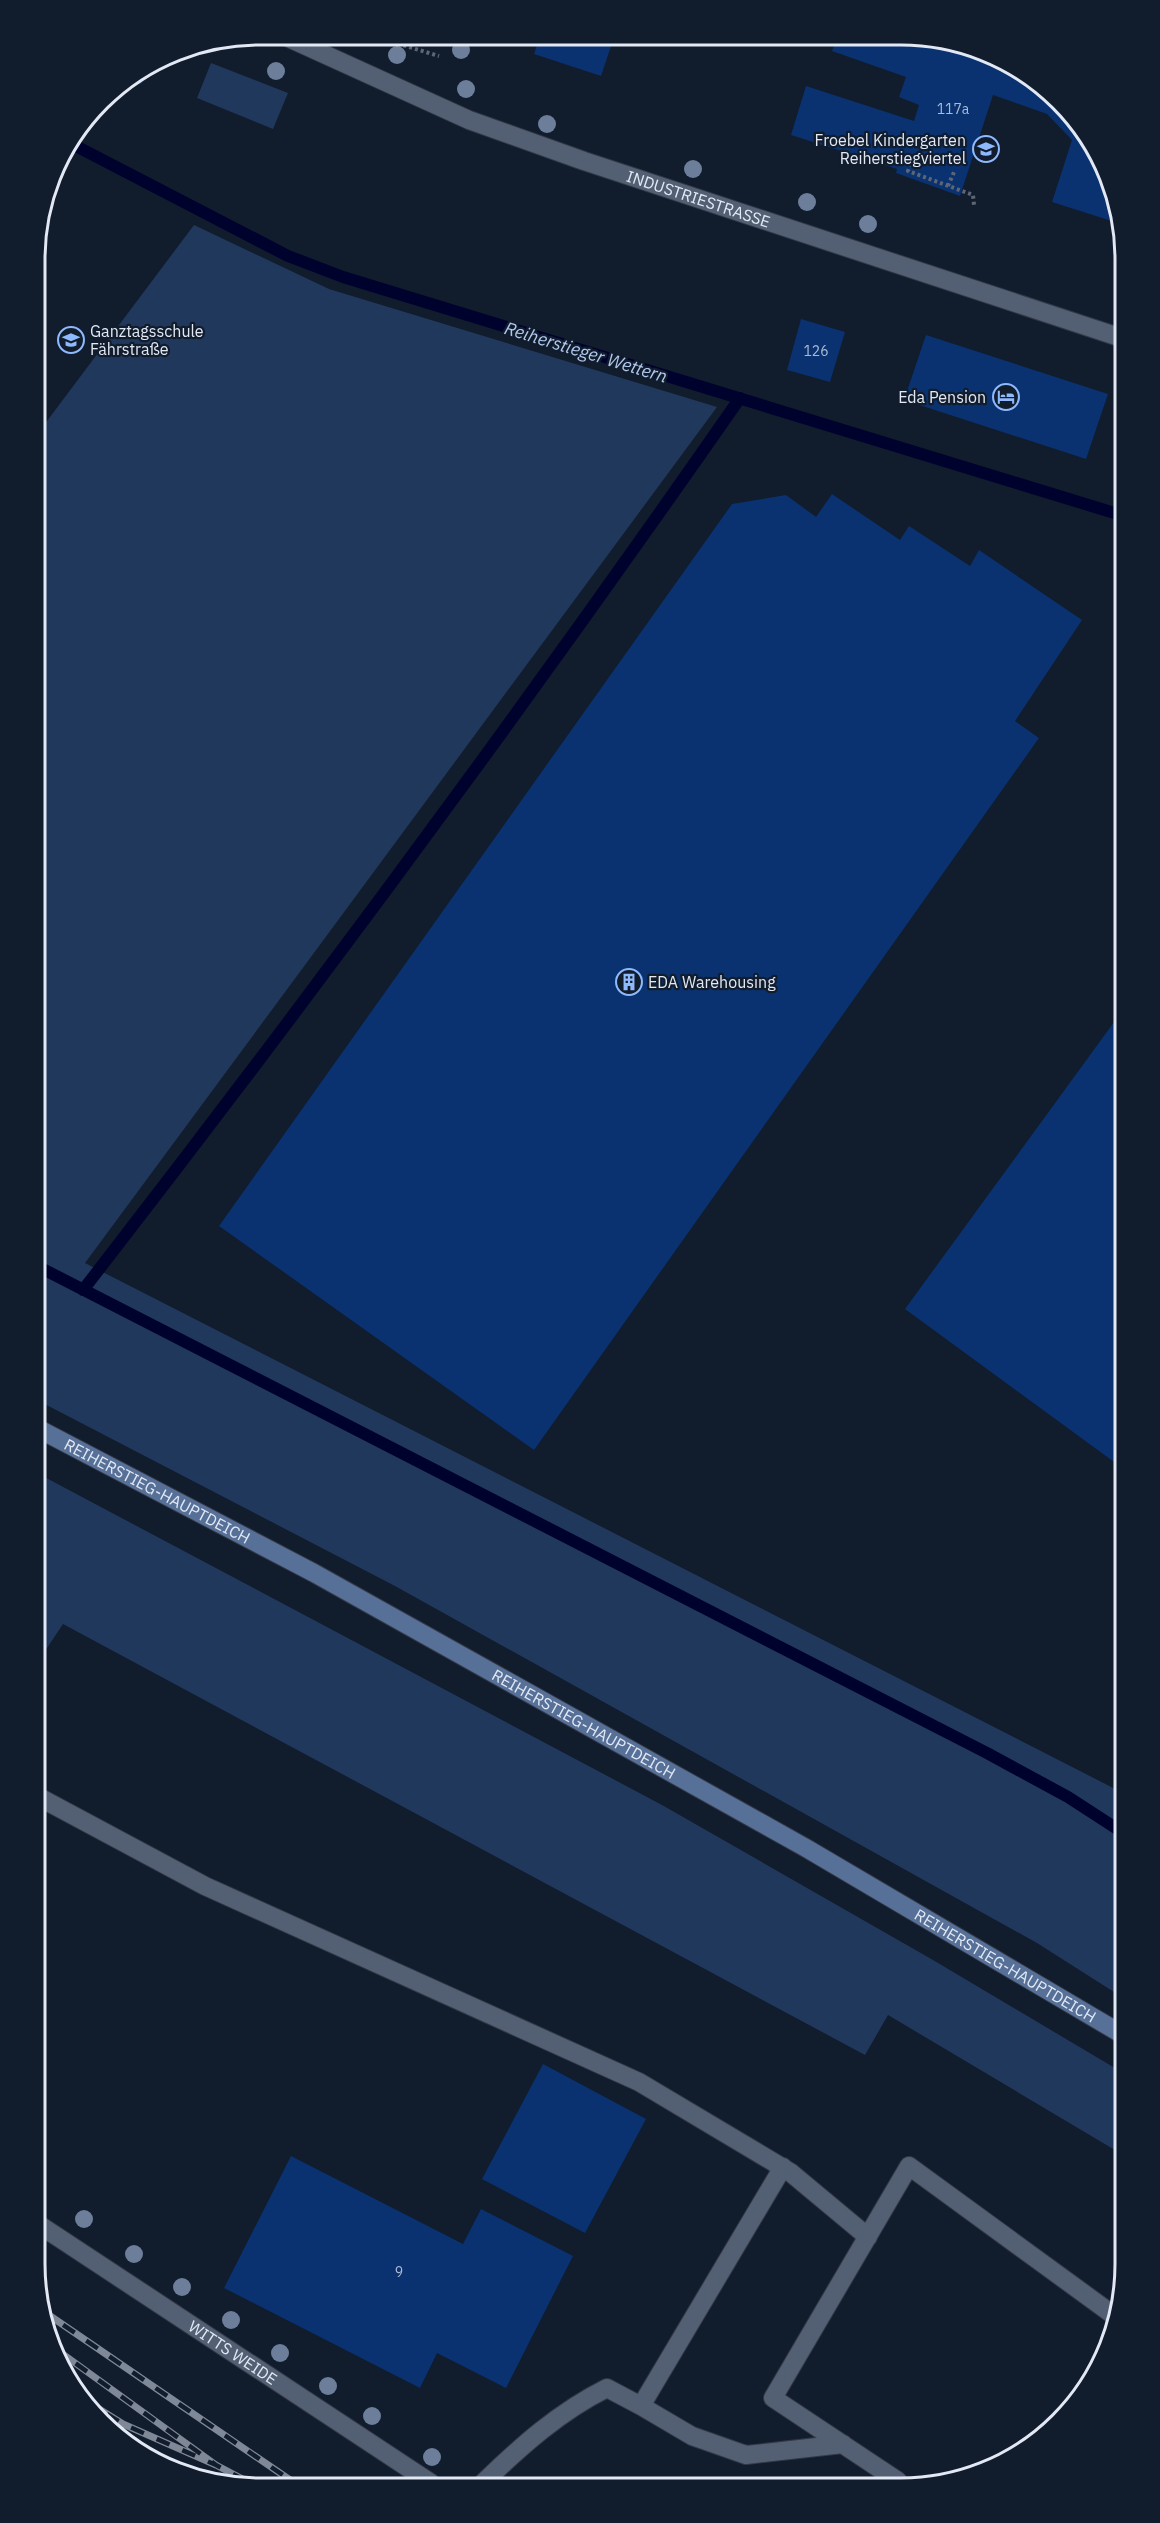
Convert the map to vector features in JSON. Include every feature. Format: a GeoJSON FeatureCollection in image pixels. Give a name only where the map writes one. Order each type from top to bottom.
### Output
{"type":"FeatureCollection","features":[{"type":"Feature","properties":{"kind":"main road","name":"REIHERSTIEG-HAUPTDEICH"},"geometry":{"type":"LineString","coordinates":[[45,1432],[376,1607],[806,1848],[1115,2030]]}},
{"type":"Feature","properties":{"kind":"street","name":"INDUSTRIESTRASSE"},"geometry":{"type":"LineString","coordinates":[[304,45],[469,120],[573,158],[1115,336]]}},
{"type":"Feature","properties":{"kind":"street"},"geometry":{"type":"LineString","coordinates":[[45,1800],[205,1886],[639,2082],[783,2167],[868,2237]]}},
{"type":"Feature","properties":{"kind":"street"},"geometry":{"type":"LineString","coordinates":[[894,2478],[773,2397],[909,2166],[1110,2312]]}},
{"type":"Feature","properties":{"kind":"street"},"geometry":{"type":"LineString","coordinates":[[641,2406],[783,2167]]}},
{"type":"Feature","properties":{"kind":"street","name":"WITTS WEIDE"},"geometry":{"type":"LineString","coordinates":[[45,2229],[423,2478]]}},
{"type":"Feature","properties":{"kind":"street"},"geometry":{"type":"LineString","coordinates":[[488,2478],[519,2448],[575,2404],[607,2388],[692,2436],[746,2455],[843,2444]]}},
{"type":"Feature","properties":{"kind":"path"},"geometry":{"type":"LineString","coordinates":[[404,45],[439,56]]}},
{"type":"Feature","properties":{"kind":"path"},"geometry":{"type":"LineString","coordinates":[[913,158],[908,171],[973,195],[974,205]]}},
{"type":"Feature","properties":{"kind":"path"},"geometry":{"type":"LineString","coordinates":[[948,186],[954,172]]}},
{"type":"Feature","properties":{"kind":"shaded area"},"geometry":{"type":"Polygon","coordinates":[[[211,63],[288,93],[273,129],[197,98],[211,63]]]}},
{"type":"Feature","properties":{"kind":"shaded area"},"geometry":{"type":"Polygon","coordinates":[[[194,225],[329,289],[717,407],[85,1263],[1115,1789],[1115,1993],[1037,1943],[395,1586],[45,1404],[45,424],[194,225]]]}},
{"type":"Feature","properties":{"kind":"shaded area"},"geometry":{"type":"Polygon","coordinates":[[[45,1477],[662,1805],[933,1960],[1115,2068],[1115,2150],[888,2015],[865,2055],[63,1624],[45,1651],[45,1477]]]}},
{"type":"Feature","properties":{"kind":"building"},"geometry":{"type":"Polygon","coordinates":[[[537,45],[611,45],[601,76],[534,54],[537,45]]]}},
{"type":"Feature","properties":{"kind":"building"},"geometry":{"type":"Polygon","coordinates":[[[834,45],[915,45],[943,49],[983,61],[1020,81],[1062,118],[1079,140],[1099,177],[1112,221],[1052,202],[1072,140],[1047,114],[993,95],[960,196],[896,173],[897,169],[791,135],[806,86],[914,121],[919,105],[899,97],[906,77],[832,51],[834,45]]]}},
{"type":"Feature","properties":{"kind":"building"},"geometry":{"type":"Polygon","coordinates":[[[801,319],[845,332],[830,382],[787,370],[801,319]]]}},
{"type":"Feature","properties":{"kind":"building","name":"Eda Pension"},"geometry":{"type":"Polygon","coordinates":[[[926,335],[1108,394],[1086,459],[904,400],[926,335]]]}},
{"type":"Feature","properties":{"kind":"building","name":"EDA Warehousing"},"geometry":{"type":"Polygon","coordinates":[[[832,494],[900,540],[909,526],[970,566],[979,550],[1082,620],[1015,721],[1039,738],[534,1450],[219,1226],[732,504],[786,495],[816,517],[832,494]]]}},
{"type":"Feature","properties":{"kind":"building"},"geometry":{"type":"Polygon","coordinates":[[[1115,1021],[1115,1463],[905,1309],[1115,1021]]]}},
{"type":"Feature","properties":{"kind":"building"},"geometry":{"type":"Polygon","coordinates":[[[543,2064],[646,2119],[585,2233],[482,2179],[543,2064]]]}},
{"type":"Feature","properties":{"kind":"building"},"geometry":{"type":"Polygon","coordinates":[[[291,2156],[463,2244],[481,2209],[573,2256],[506,2388],[437,2353],[420,2388],[224,2288],[291,2156]]]}},
{"type":"Feature","properties":{"kind":"waterway","name":"Reiherstieger Wettern"},"geometry":{"type":"LineString","coordinates":[[77,147],[288,256],[343,277],[1115,513]]}},
{"type":"Feature","properties":{"kind":"waterway"},"geometry":{"type":"LineString","coordinates":[[83,1290],[251,1070],[499,737],[740,398]]}},
{"type":"Feature","properties":{"kind":"waterway"},"geometry":{"type":"LineString","coordinates":[[45,1270],[987,1753],[1068,1797],[1115,1828]]}},
{"type":"Feature","properties":{"kind":"railway"},"geometry":{"type":"LineString","coordinates":[[52,2317],[287,2478]]}},
{"type":"Feature","properties":{"kind":"railway"},"geometry":{"type":"LineString","coordinates":[[66,2356],[216,2465]]}},
{"type":"Feature","properties":{"kind":"railway"},"geometry":{"type":"LineString","coordinates":[[107,2414],[123,2424],[239,2477]]}},
{"type":"Feature","properties":{"kind":"place","name":"Froebel Kindergarten Reiherstiegviertel"},"geometry":{"type":"Point","coordinates":[986,149]}},
{"type":"Feature","properties":{"kind":"place","name":"Ganztagsschule Fährstraße"},"geometry":{"type":"Point","coordinates":[71,340]}},
{"type":"Feature","properties":{"kind":"place","name":"Eda Pension"},"geometry":{"type":"Point","coordinates":[1006,397]}},
{"type":"Feature","properties":{"kind":"place","name":"EDA Warehousing"},"geometry":{"type":"Point","coordinates":[629,982]}}]}
